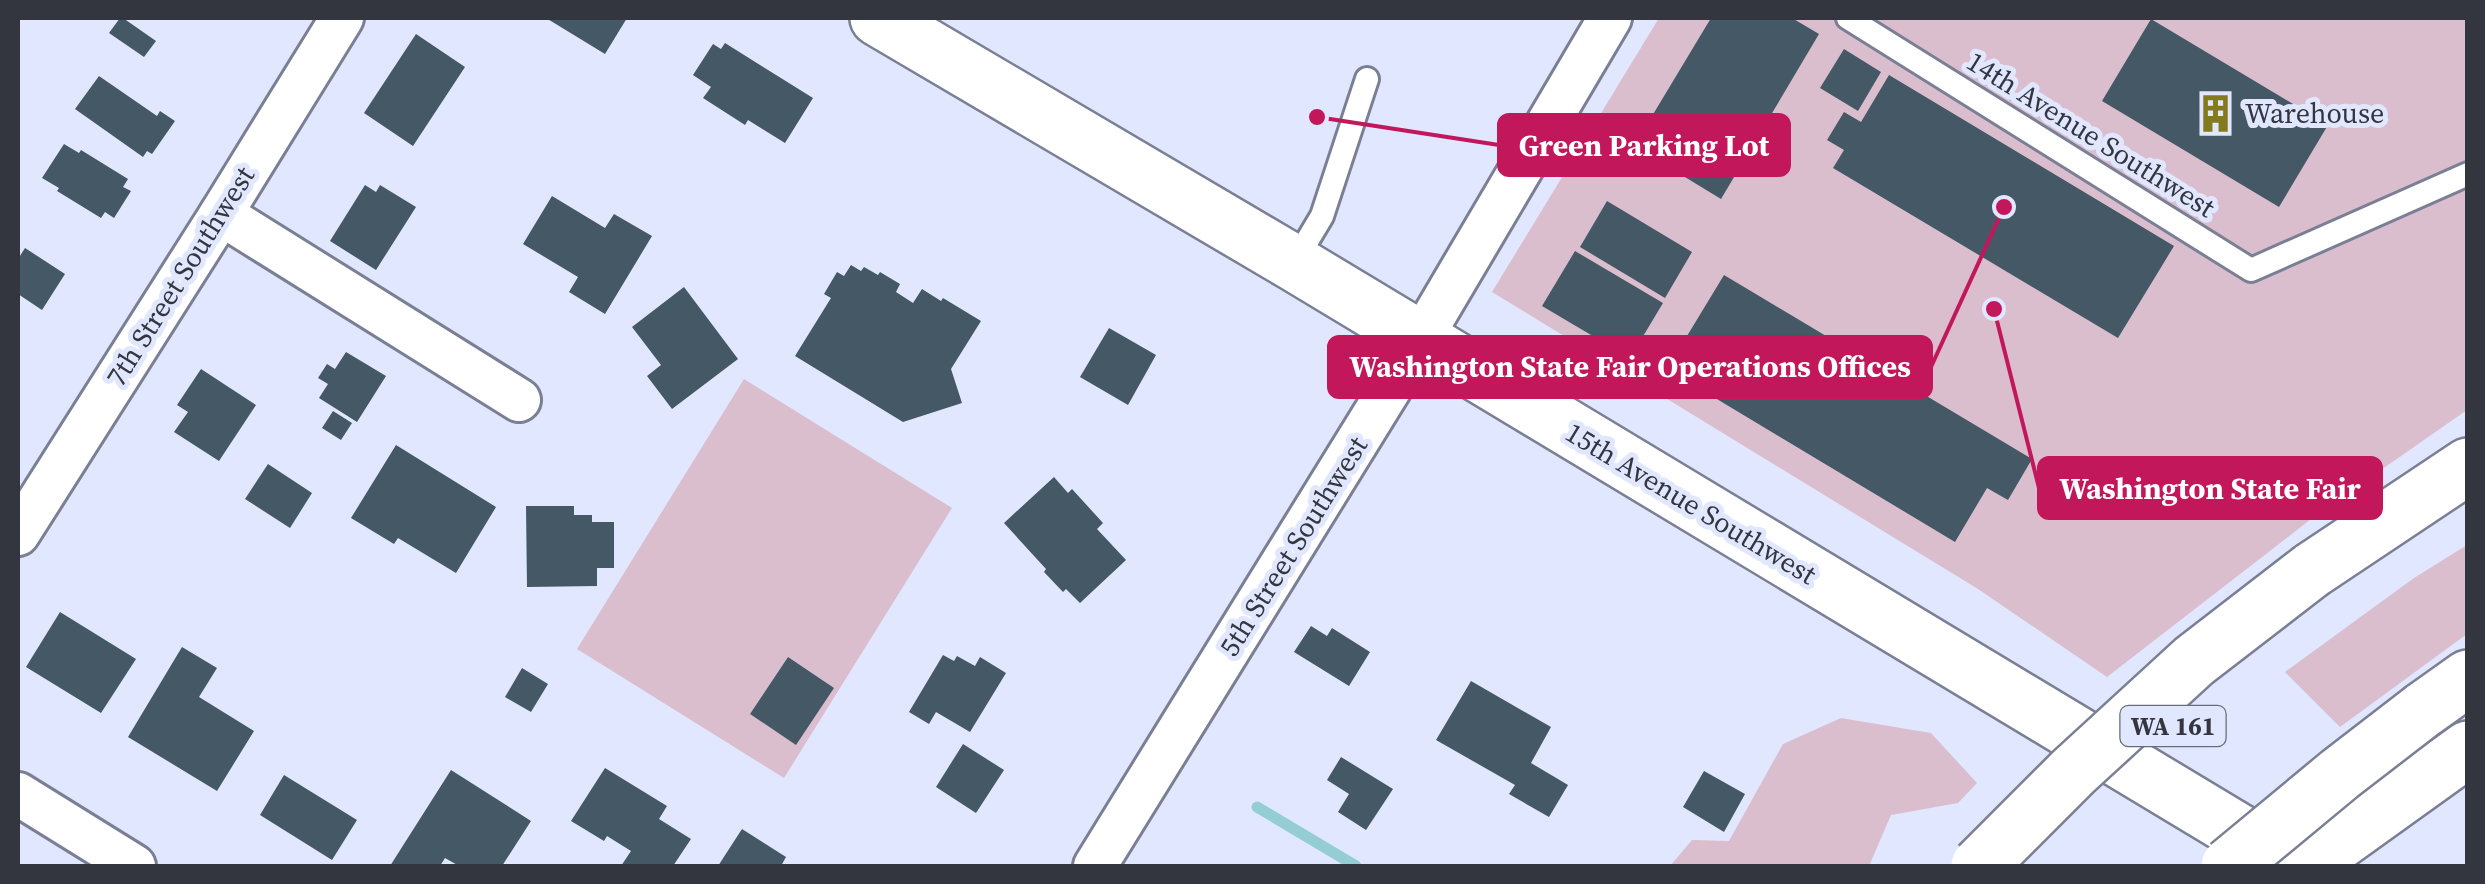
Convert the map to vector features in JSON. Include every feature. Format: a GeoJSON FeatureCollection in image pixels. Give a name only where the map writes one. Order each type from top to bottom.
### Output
{"type":"FeatureCollection","features":[{"type":"Feature","properties":{"kind":"main road","name":"15th Avenue Southwest"},"geometry":{"type":"LineString","coordinates":[[878,18],[1294,263],[2296,866]]}},
{"type":"Feature","properties":{"kind":"main road"},"geometry":{"type":"LineString","coordinates":[[1978,866],[2194,661],[2324,585],[2468,466]]}},
{"type":"Feature","properties":{"kind":"main road","name":"WA 161"},"geometry":{"type":"LineString","coordinates":[[2023,866],[2107,780],[2218,689],[2324,585],[2468,508]]}},
{"type":"Feature","properties":{"kind":"main road"},"geometry":{"type":"LineString","coordinates":[[2228,866],[2340,774],[2468,678]]}},
{"type":"Feature","properties":{"kind":"main road"},"geometry":{"type":"LineString","coordinates":[[2305,866],[2461,753]]}},
{"type":"Feature","properties":{"kind":"street","name":"7th Street Southwest"},"geometry":{"type":"LineString","coordinates":[[18,534],[342,18]]}},
{"type":"Feature","properties":{"kind":"street","name":"5th Street Southwest"},"geometry":{"type":"LineString","coordinates":[[1095,866],[1420,340],[1610,18]]}},
{"type":"Feature","properties":{"kind":"street"},"geometry":{"type":"LineString","coordinates":[[221,214],[520,400]]}},
{"type":"Feature","properties":{"kind":"street"},"geometry":{"type":"LineString","coordinates":[[18,794],[134,866]]}},
{"type":"Feature","properties":{"kind":"lane","name":"14th Avenue Southwest"},"geometry":{"type":"LineString","coordinates":[[1848,18],[2251,270],[2468,174]]}},
{"type":"Feature","properties":{"kind":"lane"},"geometry":{"type":"LineString","coordinates":[[1294,263],[1322,216],[1367,79]]}},
{"type":"Feature","properties":{"kind":"shaded area"},"geometry":{"type":"Polygon","coordinates":[[[1659,18],[2467,18],[2467,410],[2315,516],[2107,677],[1978,589],[1492,292],[1659,18]]]}},
{"type":"Feature","properties":{"kind":"shaded area"},"geometry":{"type":"Polygon","coordinates":[[[744,379],[952,508],[784,778],[577,649],[744,379]],[[788,657],[750,714],[795,744],[788,657]]]}},
{"type":"Feature","properties":{"kind":"shaded area"},"geometry":{"type":"Polygon","coordinates":[[[2467,545],[2467,634],[2340,727],[2285,672],[2414,578],[2467,545]]]}},
{"type":"Feature","properties":{"kind":"shaded area"},"geometry":{"type":"Polygon","coordinates":[[[1841,718],[1931,733],[1977,783],[1958,803],[1891,815],[1869,866],[1670,866],[1692,840],[1729,841],[1783,744],[1841,718]]]}},
{"type":"Feature","properties":{"kind":"building"},"geometry":{"type":"Polygon","coordinates":[[[120,18],[156,41],[144,57],[109,33],[120,18]]]}},
{"type":"Feature","properties":{"kind":"building"},"geometry":{"type":"Polygon","coordinates":[[[546,18],[627,18],[605,54],[546,18]]]}},
{"type":"Feature","properties":{"kind":"building"},"geometry":{"type":"Polygon","coordinates":[[[1711,18],[1792,18],[1819,34],[1721,199],[1634,146],[1711,18]]]}},
{"type":"Feature","properties":{"kind":"building","name":"Warehouse"},"geometry":{"type":"Polygon","coordinates":[[[2151,19],[2328,125],[2279,207],[2102,101],[2151,19]]]}},
{"type":"Feature","properties":{"kind":"building"},"geometry":{"type":"Polygon","coordinates":[[[416,34],[465,67],[413,146],[364,113],[416,34]]]}},
{"type":"Feature","properties":{"kind":"building"},"geometry":{"type":"Polygon","coordinates":[[[725,43],[813,98],[785,143],[748,120],[745,125],[703,98],[711,87],[693,75],[713,44],[721,49],[725,43]]]}},
{"type":"Feature","properties":{"kind":"building"},"geometry":{"type":"Polygon","coordinates":[[[1844,49],[1881,72],[1858,111],[1820,88],[1844,49]]]}},
{"type":"Feature","properties":{"kind":"building"},"geometry":{"type":"Polygon","coordinates":[[[1889,75],[2174,246],[2118,338],[1833,168],[1844,150],[1827,140],[1844,112],[1861,122],[1889,75]]]}},
{"type":"Feature","properties":{"kind":"building"},"geometry":{"type":"Polygon","coordinates":[[[99,76],[157,116],[160,111],[175,121],[152,154],[147,151],[143,157],[75,109],[99,76]]]}},
{"type":"Feature","properties":{"kind":"building"},"geometry":{"type":"Polygon","coordinates":[[[64,144],[128,179],[123,187],[131,191],[114,218],[105,212],[101,218],[42,178],[64,144]]]}},
{"type":"Feature","properties":{"kind":"building"},"geometry":{"type":"Polygon","coordinates":[[[365,185],[376,192],[380,185],[416,207],[376,270],[330,241],[365,185]]]}},
{"type":"Feature","properties":{"kind":"building"},"geometry":{"type":"Polygon","coordinates":[[[552,196],[605,228],[614,214],[652,236],[605,314],[569,292],[578,277],[523,244],[552,196]]]}},
{"type":"Feature","properties":{"kind":"building"},"geometry":{"type":"Polygon","coordinates":[[[1607,201],[1692,252],[1665,298],[1580,247],[1607,201]]]}},
{"type":"Feature","properties":{"kind":"building"},"geometry":{"type":"Polygon","coordinates":[[[25,248],[65,274],[42,310],[18,294],[18,259],[25,248]]]}},
{"type":"Feature","properties":{"kind":"building"},"geometry":{"type":"Polygon","coordinates":[[[1575,251],[1663,303],[1630,358],[1542,306],[1575,251]]]}},
{"type":"Feature","properties":{"kind":"building"},"geometry":{"type":"Polygon","coordinates":[[[851,265],[861,271],[864,267],[878,275],[880,272],[900,284],[896,292],[913,303],[922,289],[981,321],[951,369],[962,403],[903,422],[795,356],[831,298],[824,294],[837,272],[844,276],[851,265]]]}},
{"type":"Feature","properties":{"kind":"building"},"geometry":{"type":"Polygon","coordinates":[[[1724,275],[2032,459],[2008,500],[1987,488],[1955,542],[1667,369],[1724,275]]]}},
{"type":"Feature","properties":{"kind":"building"},"geometry":{"type":"Polygon","coordinates":[[[684,287],[738,359],[672,409],[647,376],[661,365],[632,327],[684,287]]]}},
{"type":"Feature","properties":{"kind":"building"},"geometry":{"type":"Polygon","coordinates":[[[1109,328],[1156,355],[1128,405],[1080,377],[1109,328]]]}},
{"type":"Feature","properties":{"kind":"building"},"geometry":{"type":"Polygon","coordinates":[[[346,352],[386,376],[357,422],[319,398],[328,384],[318,378],[327,364],[335,369],[346,352]]]}},
{"type":"Feature","properties":{"kind":"building"},"geometry":{"type":"Polygon","coordinates":[[[201,369],[256,405],[219,461],[174,432],[188,412],[177,405],[201,369]]]}},
{"type":"Feature","properties":{"kind":"building"},"geometry":{"type":"Polygon","coordinates":[[[333,411],[352,423],[341,440],[322,428],[333,411]]]}},
{"type":"Feature","properties":{"kind":"building"},"geometry":{"type":"Polygon","coordinates":[[[396,445],[496,507],[456,573],[398,538],[394,544],[351,518],[396,445]]]}},
{"type":"Feature","properties":{"kind":"building"},"geometry":{"type":"Polygon","coordinates":[[[268,464],[312,493],[290,528],[245,499],[268,464]]]}},
{"type":"Feature","properties":{"kind":"building"},"geometry":{"type":"Polygon","coordinates":[[[1054,477],[1068,493],[1072,489],[1103,523],[1097,529],[1126,560],[1080,603],[1044,572],[1046,569],[1004,523],[1054,477]]]}},
{"type":"Feature","properties":{"kind":"building"},"geometry":{"type":"Polygon","coordinates":[[[526,506],[574,506],[574,515],[592,515],[592,522],[614,522],[614,568],[597,568],[597,586],[527,587],[526,506]]]}},
{"type":"Feature","properties":{"kind":"building"},"geometry":{"type":"Polygon","coordinates":[[[60,612],[136,659],[101,713],[26,667],[60,612]]]}},
{"type":"Feature","properties":{"kind":"building"},"geometry":{"type":"Polygon","coordinates":[[[1311,626],[1327,636],[1332,628],[1370,652],[1349,686],[1294,652],[1311,626]]]}},
{"type":"Feature","properties":{"kind":"building"},"geometry":{"type":"Polygon","coordinates":[[[182,647],[217,668],[199,697],[254,731],[217,791],[128,737],[182,647]]]}},
{"type":"Feature","properties":{"kind":"building"},"geometry":{"type":"Polygon","coordinates":[[[943,655],[954,661],[957,656],[975,666],[980,657],[1006,673],[970,732],[936,712],[929,724],[909,712],[943,655]]]}},
{"type":"Feature","properties":{"kind":"building"},"geometry":{"type":"Polygon","coordinates":[[[788,657],[834,688],[796,745],[750,714],[788,657]]]}},
{"type":"Feature","properties":{"kind":"building"},"geometry":{"type":"Polygon","coordinates":[[[522,668],[548,684],[531,712],[505,697],[522,668]]]}},
{"type":"Feature","properties":{"kind":"building"},"geometry":{"type":"Polygon","coordinates":[[[1471,681],[1551,727],[1531,763],[1568,785],[1549,817],[1509,794],[1515,785],[1436,740],[1471,681]]]}},
{"type":"Feature","properties":{"kind":"building"},"geometry":{"type":"Polygon","coordinates":[[[963,744],[1004,770],[976,813],[936,787],[963,744]]]}},
{"type":"Feature","properties":{"kind":"building"},"geometry":{"type":"Polygon","coordinates":[[[1341,757],[1393,789],[1366,830],[1338,812],[1349,794],[1327,780],[1341,757]]]}},
{"type":"Feature","properties":{"kind":"building"},"geometry":{"type":"Polygon","coordinates":[[[605,768],[667,806],[659,819],[691,839],[673,866],[621,866],[631,851],[607,836],[604,841],[571,821],[605,768]]]}},
{"type":"Feature","properties":{"kind":"building"},"geometry":{"type":"Polygon","coordinates":[[[451,770],[531,821],[502,866],[459,866],[445,858],[440,866],[390,866],[451,770]]]}},
{"type":"Feature","properties":{"kind":"building"},"geometry":{"type":"Polygon","coordinates":[[[1704,771],[1745,794],[1724,832],[1683,807],[1704,771]]]}},
{"type":"Feature","properties":{"kind":"building"},"geometry":{"type":"Polygon","coordinates":[[[284,775],[357,820],[332,860],[260,815],[284,775]]]}},
{"type":"Feature","properties":{"kind":"building"},"geometry":{"type":"Polygon","coordinates":[[[742,829],[786,857],[781,866],[718,866],[742,829]]]}},
{"type":"Feature","properties":{"kind":"waterway"},"geometry":{"type":"LineString","coordinates":[[1257,807],[1356,866]]}},
{"type":"Feature","properties":{"kind":"place","name":"Warehouse"},"geometry":{"type":"Point","coordinates":[2215,113]}},
{"type":"Feature","properties":{"kind":"place","name":"Green Parking Lot"},"geometry":{"type":"Point","coordinates":[1317,117]}},
{"type":"Feature","properties":{"kind":"place","name":"Washington State Fair Operations Offices"},"geometry":{"type":"Point","coordinates":[2004,207]}},
{"type":"Feature","properties":{"kind":"place","name":"Washington State Fair"},"geometry":{"type":"Point","coordinates":[1994,309]}}]}
